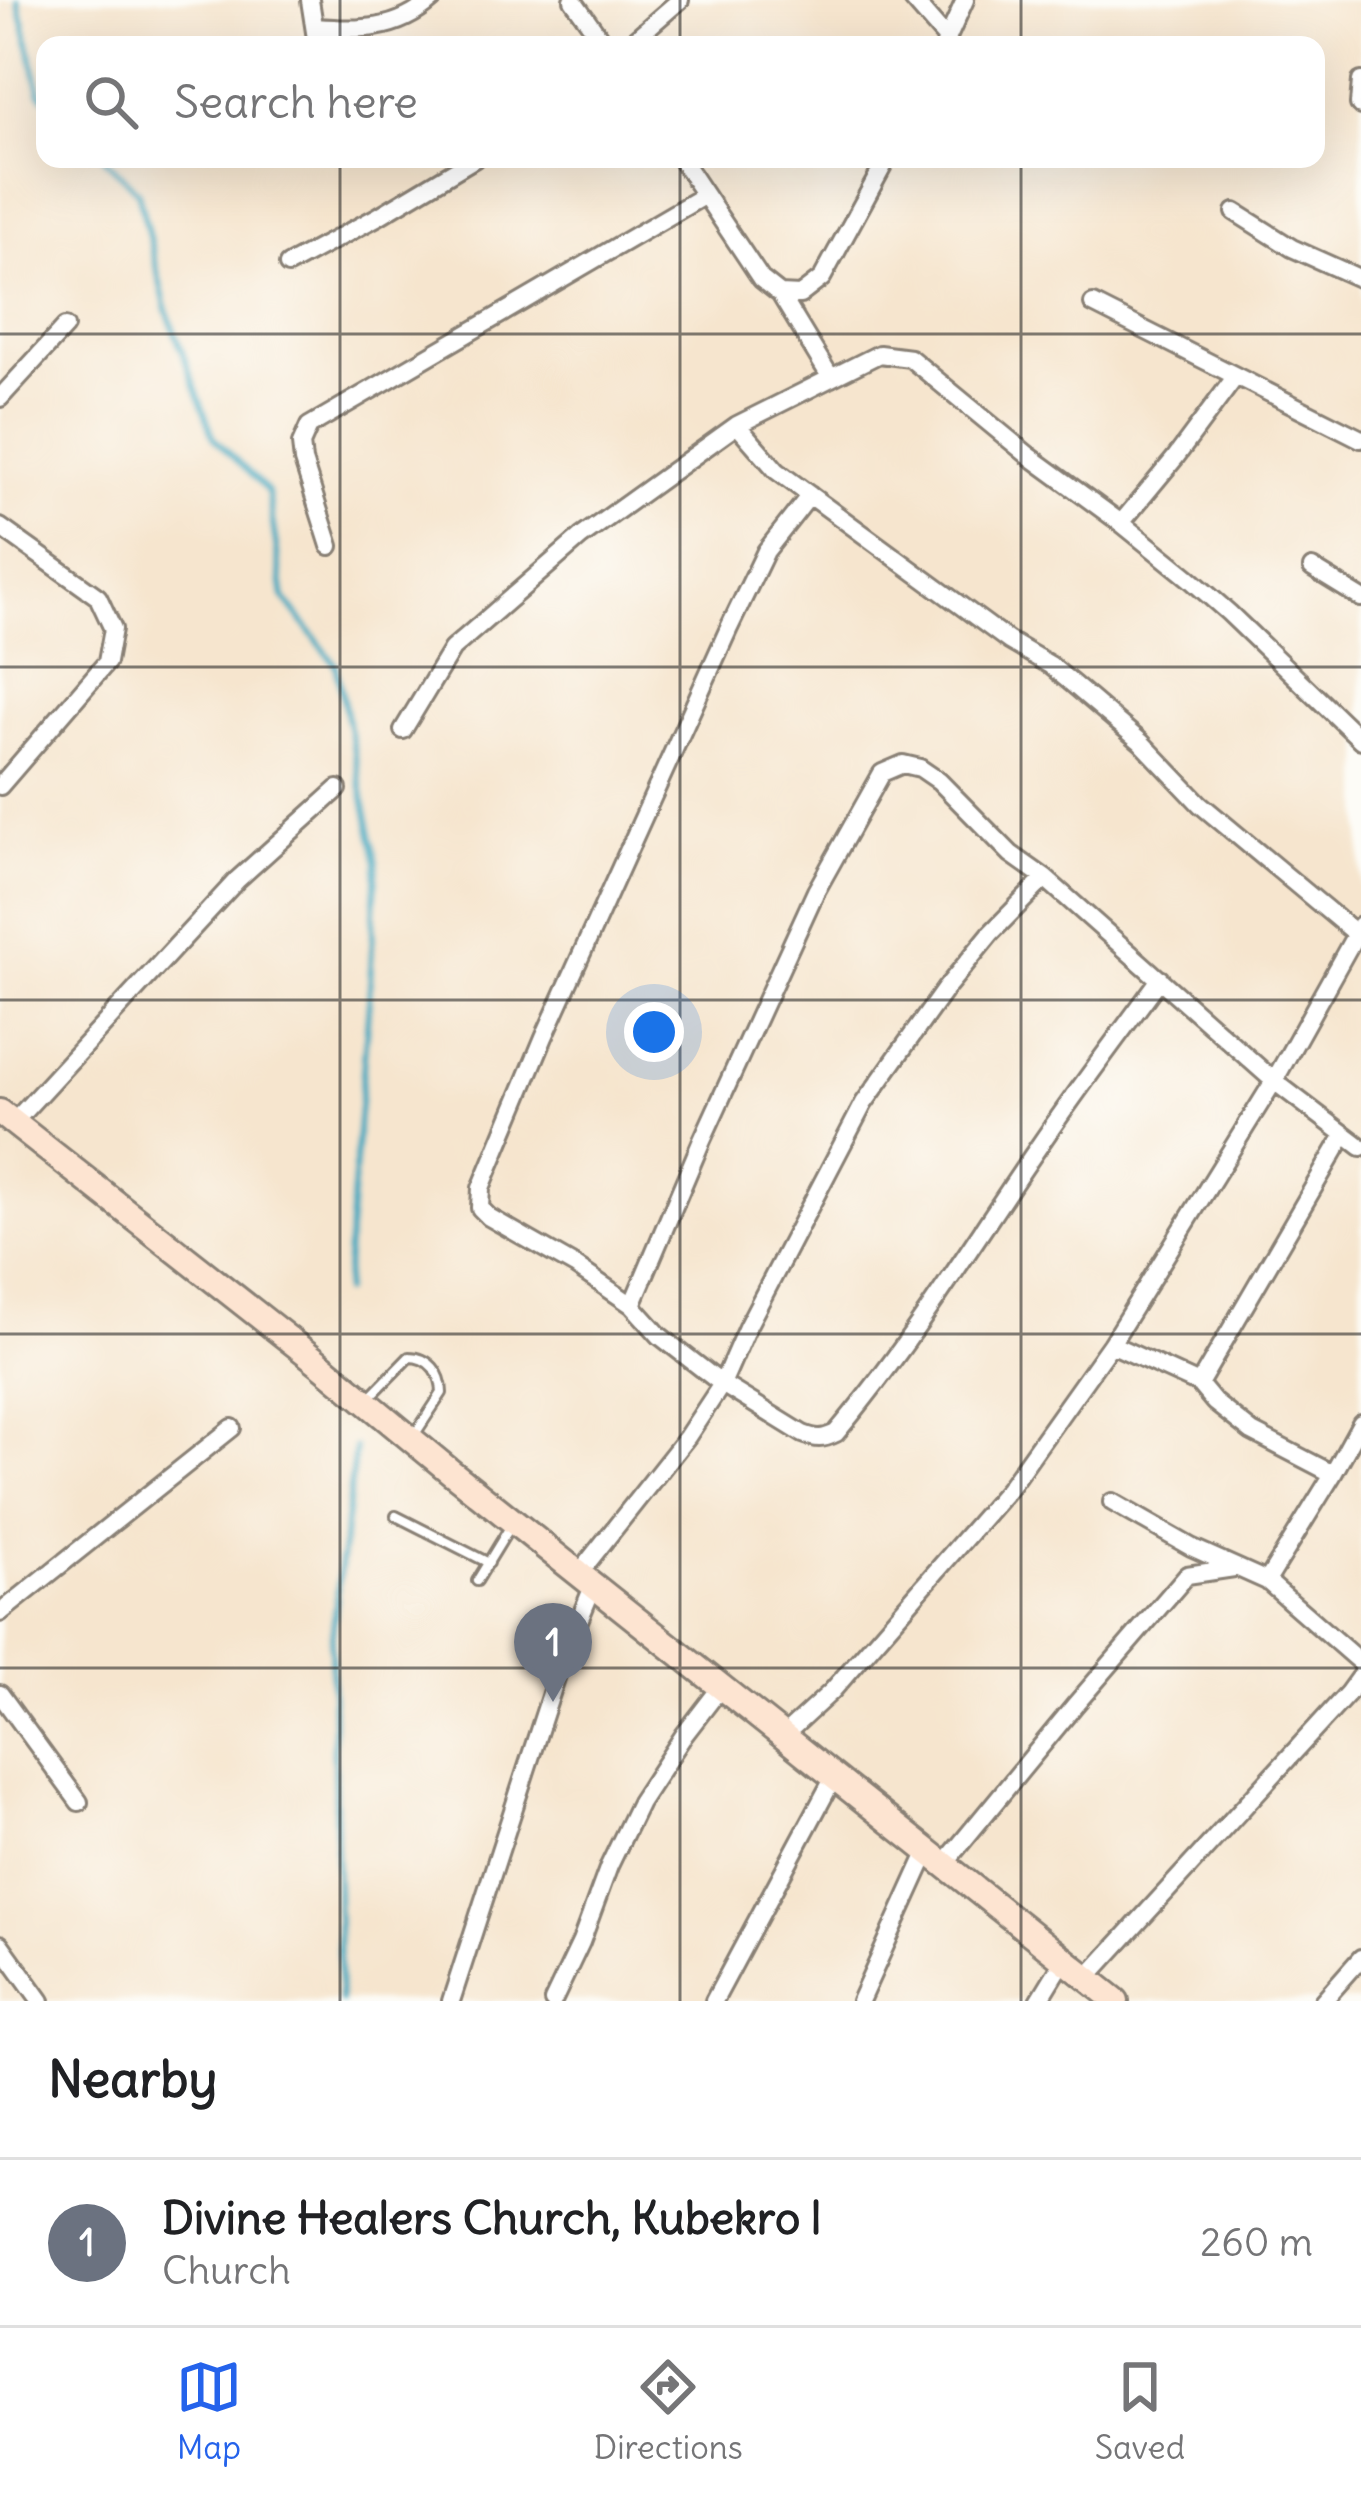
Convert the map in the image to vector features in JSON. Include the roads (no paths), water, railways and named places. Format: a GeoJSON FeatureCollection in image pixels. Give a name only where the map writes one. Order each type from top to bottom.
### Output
{"type":"FeatureCollection","features":[{"type":"Feature","properties":{"kind":"main road"},"geometry":{"type":"LineString","coordinates":[[7,1118],[1116,2001]]}},
{"type":"Feature","properties":{"kind":"street"},"geometry":{"type":"LineString","coordinates":[[310,0],[316,36],[365,30],[412,17],[432,0]]}},
{"type":"Feature","properties":{"kind":"street"},"geometry":{"type":"LineString","coordinates":[[573,0],[599,36]]}},
{"type":"Feature","properties":{"kind":"street"},"geometry":{"type":"LineString","coordinates":[[638,36],[680,0]]}},
{"type":"Feature","properties":{"kind":"street"},"geometry":{"type":"LineString","coordinates":[[913,0],[940,36]]}},
{"type":"Feature","properties":{"kind":"street"},"geometry":{"type":"LineString","coordinates":[[948,36],[965,0]]}},
{"type":"Feature","properties":{"kind":"street"},"geometry":{"type":"LineString","coordinates":[[1361,81],[1361,106]]}},
{"type":"Feature","properties":{"kind":"street"},"geometry":{"type":"LineString","coordinates":[[288,266],[459,168]]}},
{"type":"Feature","properties":{"kind":"street"},"geometry":{"type":"LineString","coordinates":[[688,168],[761,279],[780,295],[832,378]]}},
{"type":"Feature","properties":{"kind":"street"},"geometry":{"type":"LineString","coordinates":[[780,295],[800,295],[822,278],[882,168]]}},
{"type":"Feature","properties":{"kind":"street"},"geometry":{"type":"LineString","coordinates":[[331,546],[303,461],[301,445],[309,426],[705,195]]}},
{"type":"Feature","properties":{"kind":"street"},"geometry":{"type":"LineString","coordinates":[[1235,212],[1292,248],[1361,279]]}},
{"type":"Feature","properties":{"kind":"street"},"geometry":{"type":"LineString","coordinates":[[1094,304],[1361,439]]}},
{"type":"Feature","properties":{"kind":"street"},"geometry":{"type":"LineString","coordinates":[[0,398],[65,327]]}},
{"type":"Feature","properties":{"kind":"street"},"geometry":{"type":"LineString","coordinates":[[403,730],[452,649],[581,537],[737,425],[879,354],[910,358],[1121,523],[1229,613],[1361,740]]}},
{"type":"Feature","properties":{"kind":"street"},"geometry":{"type":"LineString","coordinates":[[1121,523],[1236,376]]}},
{"type":"Feature","properties":{"kind":"street"},"geometry":{"type":"LineString","coordinates":[[737,425],[777,471],[1009,641],[1050,665],[1141,742],[1200,804],[1358,930],[1274,1081],[1111,1344],[1008,1489],[832,1691],[783,1736]]}},
{"type":"Feature","properties":{"kind":"street"},"geometry":{"type":"LineString","coordinates":[[810,495],[766,551],[729,628],[544,1037],[481,1188],[480,1208],[632,1305],[660,1336],[722,1384],[818,1440],[836,1433],[870,1393],[1160,979]]}},
{"type":"Feature","properties":{"kind":"street"},"geometry":{"type":"LineString","coordinates":[[0,527],[98,597],[113,629],[107,662],[0,786]]}},
{"type":"Feature","properties":{"kind":"street"},"geometry":{"type":"LineString","coordinates":[[1312,568],[1361,598]]}},
{"type":"Feature","properties":{"kind":"street"},"geometry":{"type":"LineString","coordinates":[[632,1305],[816,892],[882,773],[903,764],[920,768],[939,781],[1011,854],[1045,878],[1274,1081],[1361,1147]]}},
{"type":"Feature","properties":{"kind":"street"},"geometry":{"type":"LineString","coordinates":[[7,1118],[237,880],[338,789]]}},
{"type":"Feature","properties":{"kind":"street"},"geometry":{"type":"LineString","coordinates":[[451,2001],[587,1578],[722,1384],[864,1103],[946,988],[1045,878]]}},
{"type":"Feature","properties":{"kind":"street"},"geometry":{"type":"LineString","coordinates":[[1199,1384],[1344,1135]]}},
{"type":"Feature","properties":{"kind":"street"},"geometry":{"type":"LineString","coordinates":[[1111,1344],[1199,1384],[1252,1432],[1333,1474]]}},
{"type":"Feature","properties":{"kind":"street"},"geometry":{"type":"LineString","coordinates":[[1267,1581],[1361,1423]]}},
{"type":"Feature","properties":{"kind":"street"},"geometry":{"type":"LineString","coordinates":[[0,1613],[232,1428]]}},
{"type":"Feature","properties":{"kind":"street"},"geometry":{"type":"LineString","coordinates":[[1112,1502],[1191,1547],[1267,1581],[1361,1663]]}},
{"type":"Feature","properties":{"kind":"street"},"geometry":{"type":"LineString","coordinates":[[860,2001],[936,1858],[1187,1575],[1191,1547]]}},
{"type":"Feature","properties":{"kind":"street"},"geometry":{"type":"LineString","coordinates":[[1187,1575],[1234,1568]]}},
{"type":"Feature","properties":{"kind":"street"},"geometry":{"type":"LineString","coordinates":[[1087,1978],[1361,1675]]}},
{"type":"Feature","properties":{"kind":"street"},"geometry":{"type":"LineString","coordinates":[[553,2001],[640,1802],[722,1687]]}},
{"type":"Feature","properties":{"kind":"street"},"geometry":{"type":"LineString","coordinates":[[0,1694],[79,1802]]}},
{"type":"Feature","properties":{"kind":"street"},"geometry":{"type":"LineString","coordinates":[[714,2001],[834,1777]]}},
{"type":"Feature","properties":{"kind":"street"},"geometry":{"type":"LineString","coordinates":[[0,1944],[41,2001]]}},
{"type":"Feature","properties":{"kind":"street"},"geometry":{"type":"LineString","coordinates":[[1323,2001],[1361,1958]]}},
{"type":"Feature","properties":{"kind":"street"},"geometry":{"type":"LineString","coordinates":[[1039,2001],[1064,1960]]}},
{"type":"Feature","properties":{"kind":"lane"},"geometry":{"type":"LineString","coordinates":[[366,1402],[409,1358],[430,1364],[439,1375],[442,1393],[412,1440]]}},
{"type":"Feature","properties":{"kind":"lane"},"geometry":{"type":"LineString","coordinates":[[396,1516],[488,1563]]}},
{"type":"Feature","properties":{"kind":"lane"},"geometry":{"type":"LineString","coordinates":[[478,1581],[514,1521]]}},
{"type":"Feature","properties":{"kind":"waterway"},"geometry":{"type":"LineString","coordinates":[[18,0],[36,75]]}},
{"type":"Feature","properties":{"kind":"waterway"},"geometry":{"type":"LineString","coordinates":[[114,168],[138,192],[167,311],[214,438],[268,492],[284,598],[336,665],[377,862],[344,1292]]}},
{"type":"Feature","properties":{"kind":"waterway"},"geometry":{"type":"LineString","coordinates":[[340,2001],[331,1643],[355,1448]]}},
{"type":"Feature","properties":{"kind":"place","name":"Divine Healers Church, Kubekro l"},"geometry":{"type":"Point","coordinates":[553,1702]}}]}
